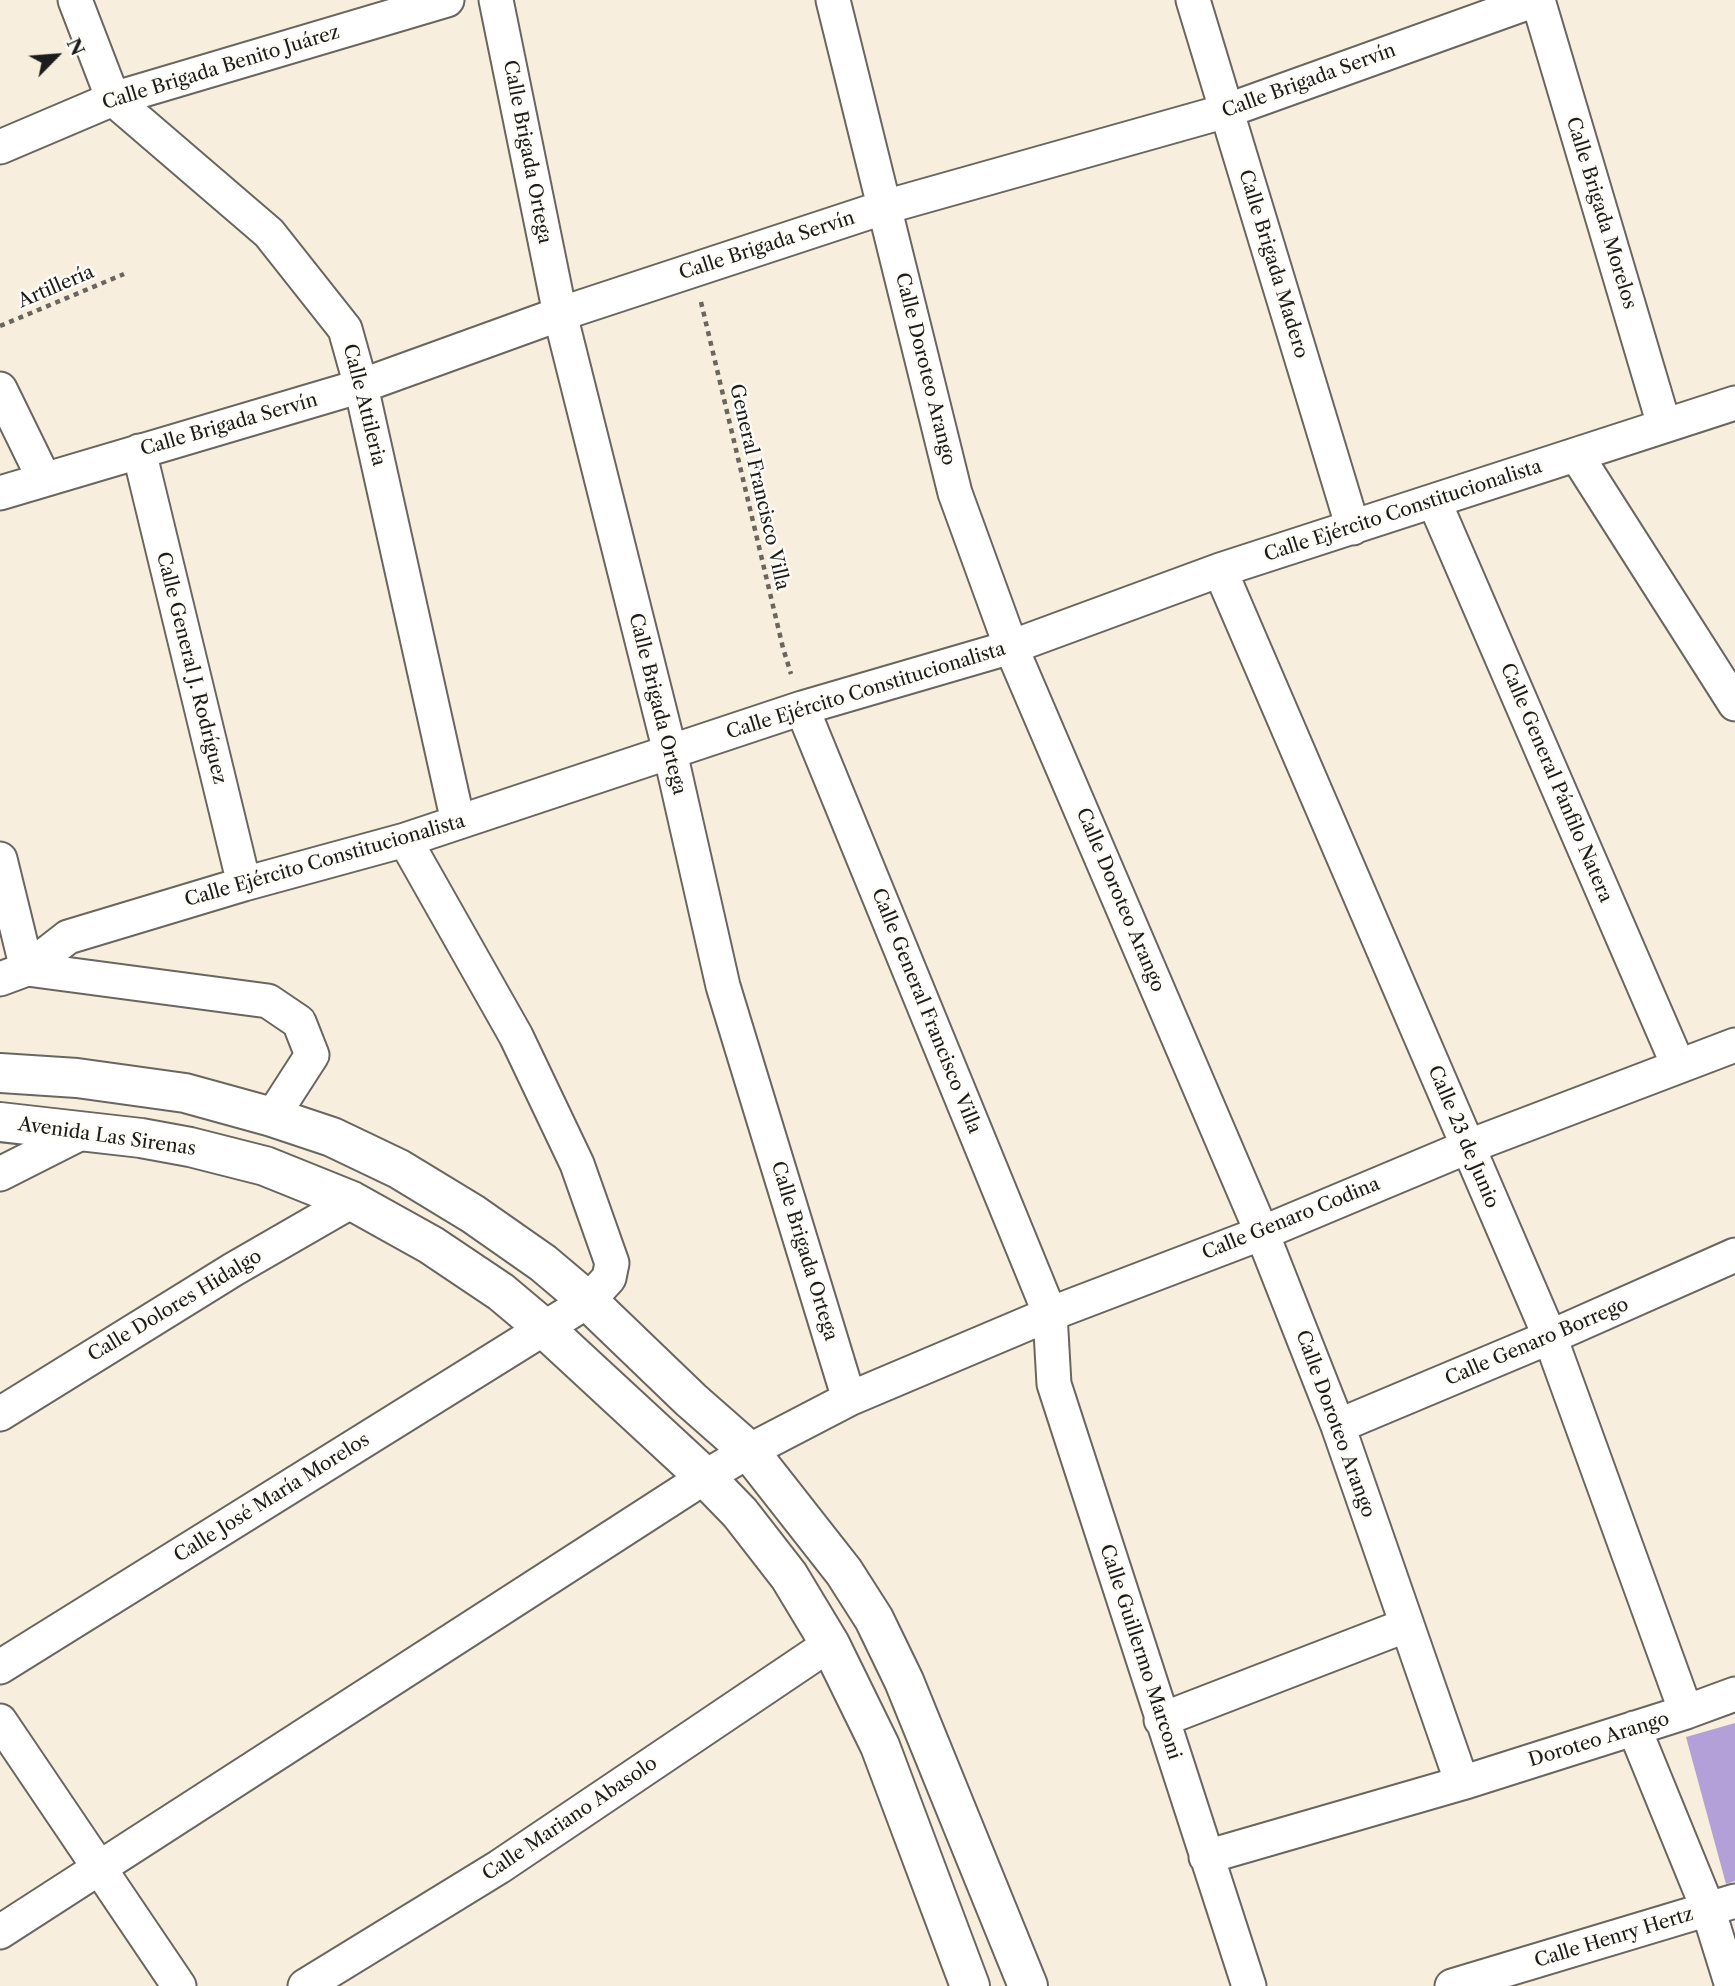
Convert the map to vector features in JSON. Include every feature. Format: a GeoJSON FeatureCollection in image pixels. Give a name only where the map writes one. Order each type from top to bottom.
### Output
{"type":"FeatureCollection","features":[{"type":"Feature","properties":{"kind":"main road"},"geometry":{"type":"LineString","coordinates":[[0,1073],[77,1078],[185,1093],[332,1137],[399,1170],[473,1214],[543,1263],[588,1301],[691,1400],[749,1451],[844,1572],[874,1619],[904,1681],[1028,1986]]}},
{"type":"Feature","properties":{"kind":"main road","name":"Avenida Las Sirenas"},"geometry":{"type":"LineString","coordinates":[[0,1122],[85,1131],[190,1147],[265,1166],[352,1201],[431,1245],[502,1292],[544,1329],[740,1513],[789,1576],[830,1644],[880,1746],[970,1986]]}},
{"type":"Feature","properties":{"kind":"street","name":"Calle Attileria"},"geometry":{"type":"LineString","coordinates":[[75,0],[113,99],[269,233],[345,329],[361,386],[458,822]]}},
{"type":"Feature","properties":{"kind":"street","name":"Calle Brigada Benito Juárez"},"geometry":{"type":"LineString","coordinates":[[0,147],[113,99],[447,0]]}},
{"type":"Feature","properties":{"kind":"street","name":"Calle Brigada Ortega"},"geometry":{"type":"LineString","coordinates":[[496,0],[560,314],[670,752],[723,986],[849,1399]]}},
{"type":"Feature","properties":{"kind":"street","name":"Calle Doroteo Arango"},"geometry":{"type":"LineString","coordinates":[[833,0],[955,493],[1011,647],[1262,1233],[1338,1426],[1462,1783]]}},
{"type":"Feature","properties":{"kind":"street","name":"Calle Brigada Madero"},"geometry":{"type":"LineString","coordinates":[[1193,0],[1353,528]]}},
{"type":"Feature","properties":{"kind":"street","name":"Calle Brigada Servín"},"geometry":{"type":"LineString","coordinates":[[0,494],[361,386],[560,314],[886,207],[1226,111],[1536,0]]}},
{"type":"Feature","properties":{"kind":"street","name":"Calle Brigada Morelos"},"geometry":{"type":"LineString","coordinates":[[1536,0],[1664,425]]}},
{"type":"Feature","properties":{"kind":"street"},"geometry":{"type":"LineString","coordinates":[[0,389],[44,479]]}},
{"type":"Feature","properties":{"kind":"street","name":"Calle Ejército Constitucionalista"},"geometry":{"type":"LineString","coordinates":[[14,974],[68,937],[244,884],[405,840],[802,708],[1011,647],[1220,570],[1735,403]]}},
{"type":"Feature","properties":{"kind":"street","name":"Calle General J. Rodríguez"},"geometry":{"type":"LineString","coordinates":[[139,451],[244,884]]}},
{"type":"Feature","properties":{"kind":"street"},"geometry":{"type":"LineString","coordinates":[[1577,456],[1735,704]]}},
{"type":"Feature","properties":{"kind":"street","name":"Calle General Pánfilo Natera"},"geometry":{"type":"LineString","coordinates":[[1433,501],[1678,1065]]}},
{"type":"Feature","properties":{"kind":"street","name":"Calle 23 de Junio"},"geometry":{"type":"LineString","coordinates":[[1220,570],[1550,1337],[1686,1712]]}},
{"type":"Feature","properties":{"kind":"street","name":"Calle General Francisco Villa"},"geometry":{"type":"LineString","coordinates":[[802,708],[1050,1314]]}},
{"type":"Feature","properties":{"kind":"street","name":"Calle José María Morelos"},"geometry":{"type":"LineString","coordinates":[[0,1667],[588,1301],[610,1278],[612,1263],[578,1164],[516,1036],[405,840]]}},
{"type":"Feature","properties":{"kind":"street"},"geometry":{"type":"LineString","coordinates":[[0,859],[14,974],[268,1000],[299,1021],[312,1055],[272,1117]]}},
{"type":"Feature","properties":{"kind":"street","name":"Calle Genaro Codina"},"geometry":{"type":"LineString","coordinates":[[0,1932],[705,1478],[749,1451],[849,1399],[1050,1314],[1262,1233],[1467,1147],[1735,1045]]}},
{"type":"Feature","properties":{"kind":"street"},"geometry":{"type":"LineString","coordinates":[[0,1174],[85,1131]]}},
{"type":"Feature","properties":{"kind":"street","name":"Calle Dolores Hidalgo"},"geometry":{"type":"LineString","coordinates":[[0,1414],[234,1269],[352,1201]]}},
{"type":"Feature","properties":{"kind":"street","name":"Calle Genaro Borrego"},"geometry":{"type":"LineString","coordinates":[[1338,1426],[1550,1337],[1735,1255]]}},
{"type":"Feature","properties":{"kind":"street","name":"Calle Guillermo Marconi"},"geometry":{"type":"LineString","coordinates":[[1050,1314],[1054,1384],[1249,1986]]}},
{"type":"Feature","properties":{"kind":"street"},"geometry":{"type":"LineString","coordinates":[[1161,1720],[1407,1625]]}},
{"type":"Feature","properties":{"kind":"street","name":"Calle Mariano Abasolo"},"geometry":{"type":"LineString","coordinates":[[304,1986],[499,1867],[830,1644]]}},
{"type":"Feature","properties":{"kind":"street","name":"Doroteo Arango"},"geometry":{"type":"LineString","coordinates":[[1206,1857],[1462,1783],[1735,1694]]}},
{"type":"Feature","properties":{"kind":"street"},"geometry":{"type":"LineString","coordinates":[[0,1721],[179,1986]]}},
{"type":"Feature","properties":{"kind":"street"},"geometry":{"type":"LineString","coordinates":[[1634,1728],[1721,1905],[1732,1986]]}},
{"type":"Feature","properties":{"kind":"street","name":"Calle Henry Hertz"},"geometry":{"type":"LineString","coordinates":[[1452,1986],[1721,1905]]}},
{"type":"Feature","properties":{"kind":"path","name":"General Francisco Villa"},"geometry":{"type":"LineString","coordinates":[[694,270],[783,648],[802,708]]}},
{"type":"Feature","properties":{"kind":"path","name":"Artillería"},"geometry":{"type":"LineString","coordinates":[[0,326],[124,274]]}},
{"type":"Feature","properties":{"kind":"building"},"geometry":{"type":"Polygon","coordinates":[[[1735,1723],[1735,1881],[1726,1884],[1686,1737],[1735,1723]]]}}]}
